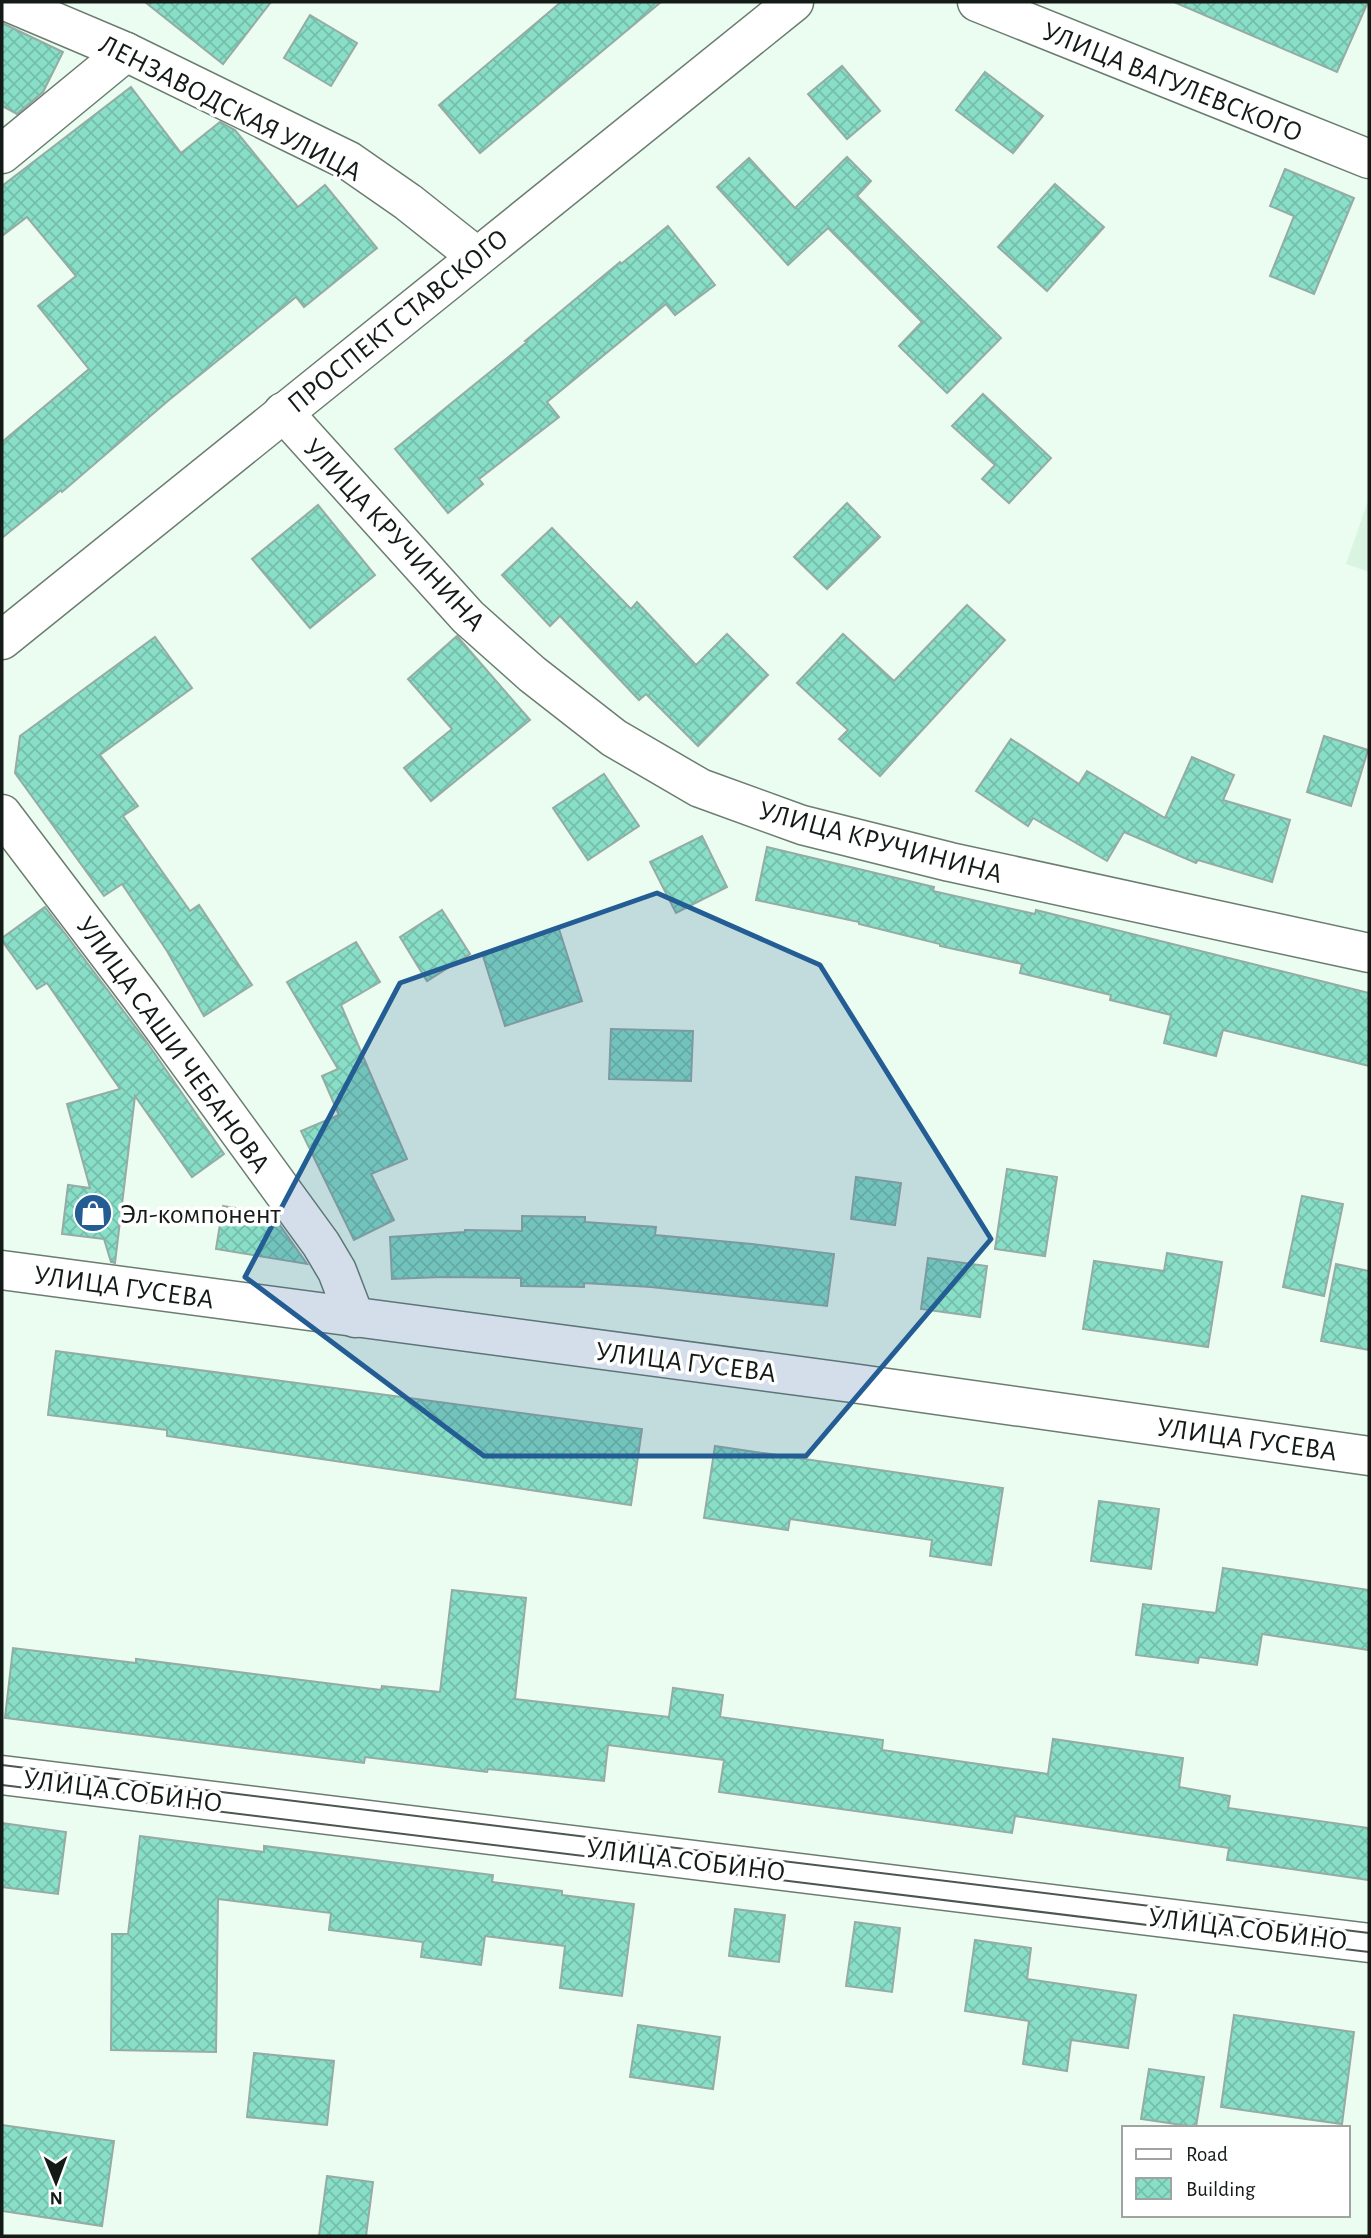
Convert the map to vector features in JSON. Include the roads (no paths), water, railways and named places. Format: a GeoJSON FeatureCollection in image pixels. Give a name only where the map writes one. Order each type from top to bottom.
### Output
{"type":"FeatureCollection","features":[{"type":"Feature","properties":{"kind":"street","name":"ЛЕНЗАВОДСКАЯ УЛИЦА"},"geometry":{"type":"LineString","coordinates":[[8,2],[127,52],[349,161],[408,202],[476,256]]}},
{"type":"Feature","properties":{"kind":"street","name":"ПРОСПЕКТ СТАВСКОГО"},"geometry":{"type":"LineString","coordinates":[[2,640],[794,2]]}},
{"type":"Feature","properties":{"kind":"street","name":"УЛИЦА ВАГУЛЕВСКОГО"},"geometry":{"type":"LineString","coordinates":[[977,2],[1369,159]]}},
{"type":"Feature","properties":{"kind":"street"},"geometry":{"type":"LineString","coordinates":[[2,154],[127,52]]}},
{"type":"Feature","properties":{"kind":"street","name":"УЛИЦА КРУЧИНИНА"},"geometry":{"type":"LineString","coordinates":[[283,412],[468,617],[532,674],[614,738],[700,788],[802,825],[937,859],[1369,953]]}},
{"type":"Feature","properties":{"kind":"street","name":"УЛИЦА САШИ ЧЕБАНОВА"},"geometry":{"type":"LineString","coordinates":[[2,814],[141,997],[321,1244],[337,1271],[355,1318]]}},
{"type":"Feature","properties":{"kind":"street","name":"УЛИЦА ГУСЕВА"},"geometry":{"type":"LineString","coordinates":[[2,1270],[852,1383],[1369,1456]]}},
{"type":"Feature","properties":{"kind":"street","name":"УЛИЦА СОБИНО"},"geometry":{"type":"LineString","coordinates":[[2,1775],[1369,1943]]}},
{"type":"Feature","properties":{"kind":"tram line"},"geometry":{"type":"LineString","coordinates":[[2,1765],[1369,1933]]}},
{"type":"Feature","properties":{"kind":"tram line"},"geometry":{"type":"LineString","coordinates":[[2,1785],[1369,1952]]}},
{"type":"Feature","properties":{"kind":"place","name":"Эл-компонент"},"geometry":{"type":"Point","coordinates":[93,1213]}}]}
